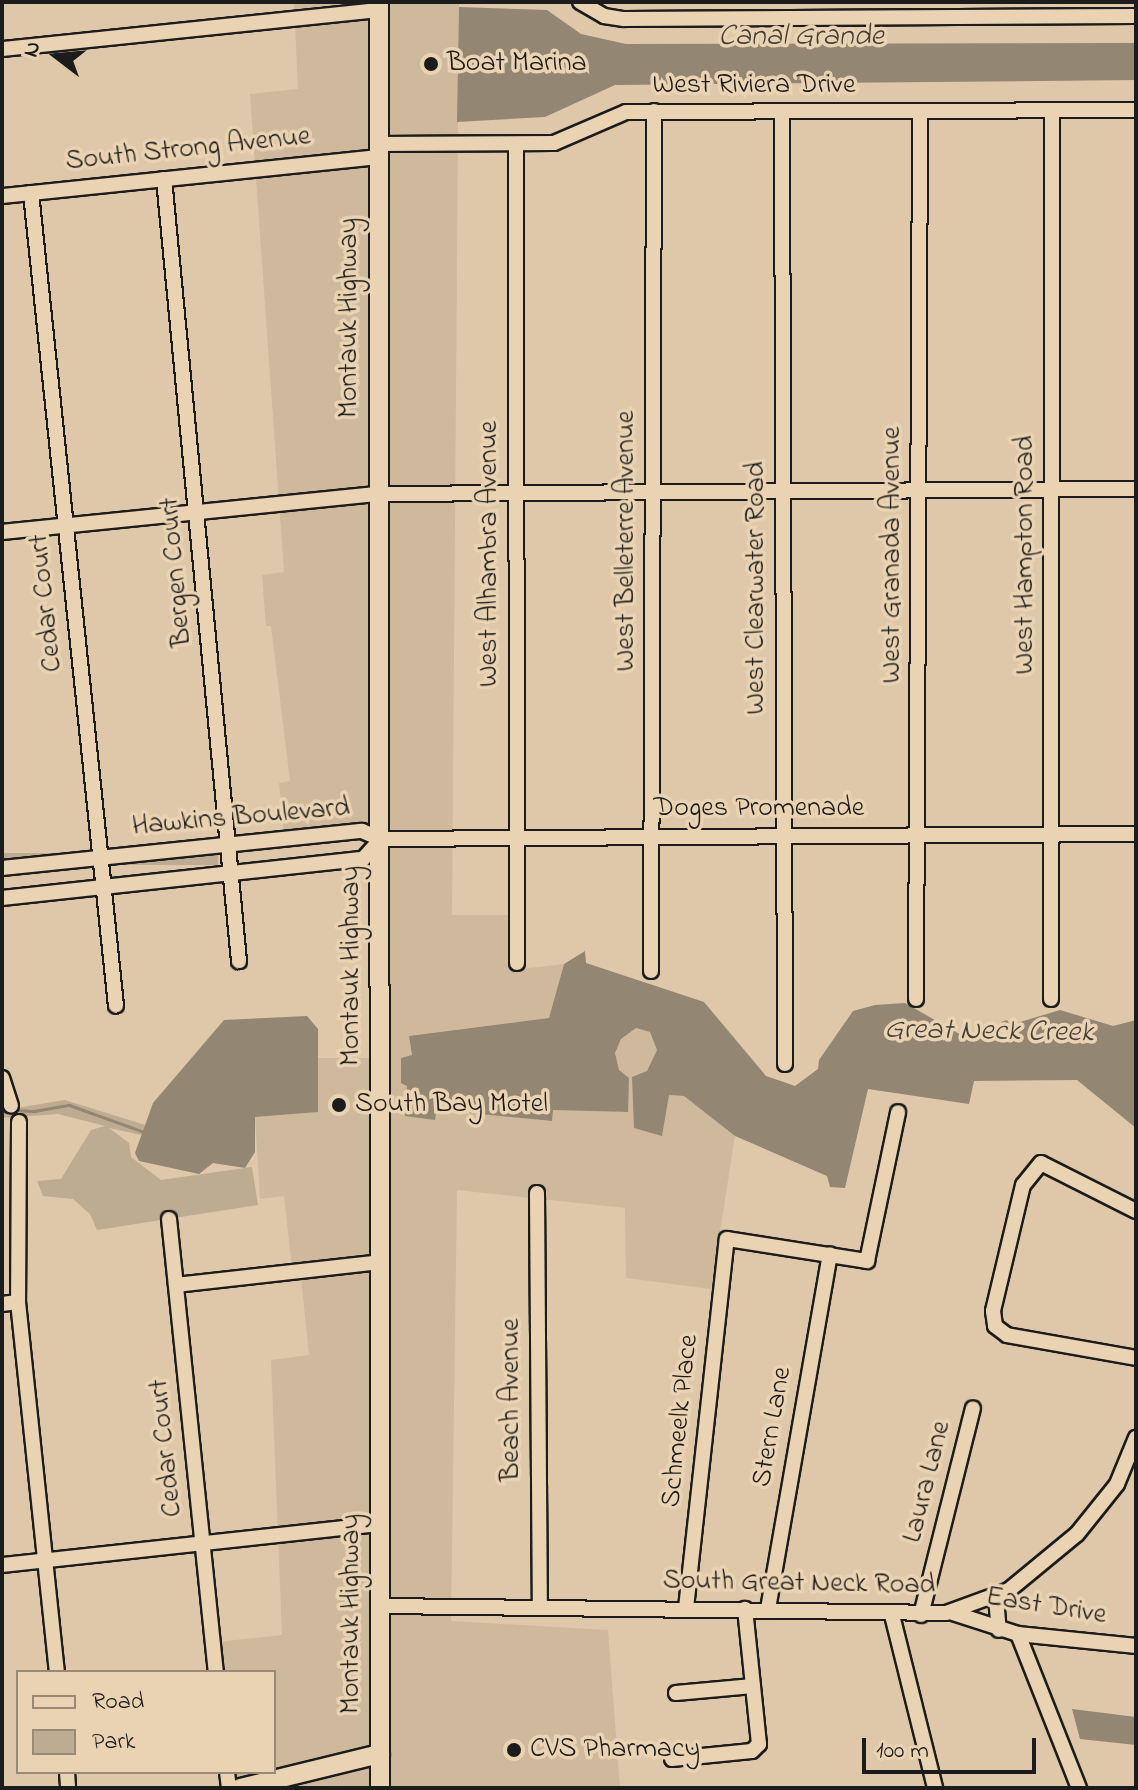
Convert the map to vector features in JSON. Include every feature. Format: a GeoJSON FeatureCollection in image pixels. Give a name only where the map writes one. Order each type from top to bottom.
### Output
{"type":"FeatureCollection","features":[{"type":"Feature","properties":{"kind":"main road","name":"Montauk Highway"},"geometry":{"type":"LineString","coordinates":[[379,6],[380,1788]]}},
{"type":"Feature","properties":{"kind":"main road"},"geometry":{"type":"LineString","coordinates":[[240,1788],[260,1786],[380,1754]]}},
{"type":"Feature","properties":{"kind":"street"},"geometry":{"type":"LineString","coordinates":[[580,2],[604,16],[650,19],[915,18],[1048,9],[1136,16]]}},
{"type":"Feature","properties":{"kind":"street"},"geometry":{"type":"LineString","coordinates":[[650,2],[650,19]]}},
{"type":"Feature","properties":{"kind":"street"},"geometry":{"type":"LineString","coordinates":[[784,2],[784,19]]}},
{"type":"Feature","properties":{"kind":"street"},"geometry":{"type":"LineString","coordinates":[[915,2],[915,18]]}},
{"type":"Feature","properties":{"kind":"street"},"geometry":{"type":"LineString","coordinates":[[2,49],[379,6]]}},
{"type":"Feature","properties":{"kind":"street","name":"West Hampton Road"},"geometry":{"type":"LineString","coordinates":[[1051,999],[1052,110]]}},
{"type":"Feature","properties":{"kind":"street","name":"West Riviera Drive"},"geometry":{"type":"LineString","coordinates":[[379,151],[554,143],[626,112],[1136,110]]}},
{"type":"Feature","properties":{"kind":"street","name":"West Belleterre Avenue"},"geometry":{"type":"LineString","coordinates":[[651,971],[654,111]]}},
{"type":"Feature","properties":{"kind":"street","name":"West Clearwater Road"},"geometry":{"type":"LineString","coordinates":[[782,112],[785,1064]]}},
{"type":"Feature","properties":{"kind":"street","name":"West Granada Avenue"},"geometry":{"type":"LineString","coordinates":[[916,999],[920,112]]}},
{"type":"Feature","properties":{"kind":"street","name":"West Alhambra Avenue"},"geometry":{"type":"LineString","coordinates":[[516,144],[517,963]]}},
{"type":"Feature","properties":{"kind":"street","name":"South Strong Avenue"},"geometry":{"type":"LineString","coordinates":[[2,196],[379,151]]}},
{"type":"Feature","properties":{"kind":"street","name":"Bergen Court"},"geometry":{"type":"LineString","coordinates":[[164,179],[239,961]]}},
{"type":"Feature","properties":{"kind":"street","name":"Cedar Court"},"geometry":{"type":"LineString","coordinates":[[31,193],[116,1006]]}},
{"type":"Feature","properties":{"kind":"street"},"geometry":{"type":"LineString","coordinates":[[2,532],[379,494],[1136,489]]}},
{"type":"Feature","properties":{"kind":"street","name":"Hawkins Boulevard"},"geometry":{"type":"LineString","coordinates":[[2,868],[362,831],[381,839],[363,859],[2,898]]}},
{"type":"Feature","properties":{"kind":"street","name":"Doges Promenade"},"geometry":{"type":"LineString","coordinates":[[381,839],[1136,834]]}},
{"type":"Feature","properties":{"kind":"street"},"geometry":{"type":"LineString","coordinates":[[2,1078],[11,1106]]}},
{"type":"Feature","properties":{"kind":"street"},"geometry":{"type":"LineString","coordinates":[[830,1254],[867,1261],[898,1112]]}},
{"type":"Feature","properties":{"kind":"street"},"geometry":{"type":"LineString","coordinates":[[19,1122],[18,1302],[57,1670]]}},
{"type":"Feature","properties":{"kind":"street"},"geometry":{"type":"LineString","coordinates":[[1136,1211],[1041,1163],[1023,1185],[993,1311],[995,1326],[1007,1335],[1136,1358]]}},
{"type":"Feature","properties":{"kind":"street","name":"Beach Avenue"},"geometry":{"type":"LineString","coordinates":[[537,1193],[540,1608]]}},
{"type":"Feature","properties":{"kind":"street","name":"Cedar Court"},"geometry":{"type":"LineString","coordinates":[[169,1219],[216,1670]]}},
{"type":"Feature","properties":{"kind":"street","name":"Schmeelk Place"},"geometry":{"type":"LineString","coordinates":[[686,1608],[727,1239],[830,1254]]}},
{"type":"Feature","properties":{"kind":"street","name":"Stern Lane"},"geometry":{"type":"LineString","coordinates":[[768,1609],[830,1254]]}},
{"type":"Feature","properties":{"kind":"street"},"geometry":{"type":"LineString","coordinates":[[176,1285],[380,1262]]}},
{"type":"Feature","properties":{"kind":"street"},"geometry":{"type":"LineString","coordinates":[[2,1304],[18,1302]]}},
{"type":"Feature","properties":{"kind":"street","name":"Laura Lane"},"geometry":{"type":"LineString","coordinates":[[921,1615],[973,1408]]}},
{"type":"Feature","properties":{"kind":"street","name":"South Great Neck Road"},"geometry":{"type":"LineString","coordinates":[[382,1606],[768,1609],[892,1615],[950,1612],[996,1598],[1077,1534],[1131,1464],[1136,1438]]}},
{"type":"Feature","properties":{"kind":"street"},"geometry":{"type":"LineString","coordinates":[[2,1565],[381,1524]]}},
{"type":"Feature","properties":{"kind":"street"},"geometry":{"type":"LineString","coordinates":[[996,1598],[999,1630]]}},
{"type":"Feature","properties":{"kind":"street"},"geometry":{"type":"LineString","coordinates":[[672,1759],[752,1751],[759,1744],[745,1609]]}},
{"type":"Feature","properties":{"kind":"street","name":"East Drive"},"geometry":{"type":"LineString","coordinates":[[950,1612],[1018,1634],[1136,1646]]}},
{"type":"Feature","properties":{"kind":"street"},"geometry":{"type":"LineString","coordinates":[[892,1615],[935,1788]]}},
{"type":"Feature","properties":{"kind":"street"},"geometry":{"type":"LineString","coordinates":[[1018,1634],[1079,1788]]}},
{"type":"Feature","properties":{"kind":"street"},"geometry":{"type":"LineString","coordinates":[[676,1693],[753,1686]]}},
{"type":"Feature","properties":{"kind":"shaded area"},"geometry":{"type":"Polygon","coordinates":[[[294,2],[459,2],[452,915],[511,915],[511,970],[564,964],[549,1018],[409,1036],[412,1055],[401,1058],[407,1085],[405,1116],[437,1101],[470,1104],[469,1113],[551,1121],[552,1110],[628,1112],[615,1053],[621,1039],[636,1028],[650,1032],[657,1050],[634,1110],[634,1128],[669,1095],[684,1096],[735,1136],[711,1289],[626,1278],[625,1208],[457,1190],[451,1621],[608,1630],[620,1788],[232,1785],[231,1774],[276,1774],[276,1670],[220,1670],[217,1642],[282,1635],[271,1360],[309,1355],[300,1268],[292,1268],[284,1196],[260,1199],[255,1117],[318,1112],[318,1058],[382,1058],[385,825],[284,834],[279,783],[290,781],[271,626],[266,626],[262,575],[284,572],[250,94],[298,89],[294,2]]]}},
{"type":"Feature","properties":{"kind":"shaded area"},"geometry":{"type":"Polygon","coordinates":[[[459,7],[547,10],[581,34],[626,44],[1136,43],[1136,80],[615,85],[545,117],[457,122],[459,7]]]}},
{"type":"Feature","properties":{"kind":"shaded area"},"geometry":{"type":"Polygon","coordinates":[[[585,951],[586,963],[704,1002],[766,1076],[795,1086],[818,1069],[819,1060],[853,1011],[875,1005],[905,1003],[963,1036],[984,1036],[1003,1029],[1001,1022],[1007,1020],[1010,1025],[1060,1010],[1113,1026],[1136,1020],[1136,1128],[1077,1080],[974,1081],[969,1104],[868,1089],[845,1188],[830,1187],[827,1176],[735,1136],[684,1096],[669,1095],[662,1136],[634,1128],[632,1077],[647,1071],[657,1050],[650,1032],[636,1028],[621,1039],[615,1053],[619,1070],[629,1078],[628,1112],[553,1110],[552,1121],[469,1113],[470,1104],[437,1101],[435,1120],[405,1116],[407,1086],[401,1083],[401,1058],[412,1055],[409,1036],[549,1018],[564,964],[585,951]]]}},
{"type":"Feature","properties":{"kind":"shaded area"},"geometry":{"type":"Polygon","coordinates":[[[307,1016],[318,1029],[318,1112],[255,1117],[255,1152],[245,1168],[213,1163],[199,1174],[139,1161],[135,1153],[153,1103],[224,1020],[307,1016]]]}},
{"type":"Feature","properties":{"kind":"shaded area"},"geometry":{"type":"Polygon","coordinates":[[[1072,1709],[1136,1717],[1136,1745],[1080,1739],[1072,1709]]]}},
{"type":"Feature","properties":{"kind":"green space"},"geometry":{"type":"Polygon","coordinates":[[[2,853],[218,853],[218,865],[2,865],[2,853]]]}},
{"type":"Feature","properties":{"kind":"green space"},"geometry":{"type":"Polygon","coordinates":[[[65,1100],[145,1125],[142,1135],[109,1128],[129,1143],[131,1157],[161,1180],[252,1167],[258,1205],[97,1230],[90,1214],[73,1199],[43,1196],[37,1181],[61,1179],[91,1130],[105,1126],[58,1114],[2,1118],[2,1104],[10,1109],[65,1100]]]}},
{"type":"Feature","properties":{"kind":"waterway","name":"Great Neck Creek"},"geometry":{"type":"LineString","coordinates":[[2,1109],[34,1111],[69,1105],[144,1132]]}},
{"type":"Feature","properties":{"kind":"place","name":"Boat Marina"},"geometry":{"type":"Point","coordinates":[431,64]}},
{"type":"Feature","properties":{"kind":"place","name":"South Bay Motel"},"geometry":{"type":"Point","coordinates":[339,1105]}},
{"type":"Feature","properties":{"kind":"place","name":"CVS Pharmacy"},"geometry":{"type":"Point","coordinates":[514,1750]}},
{"type":"Feature","properties":{"kind":"water label","name":"Canal Grande"},"geometry":{"type":"Point","coordinates":[801,37]}}]}
